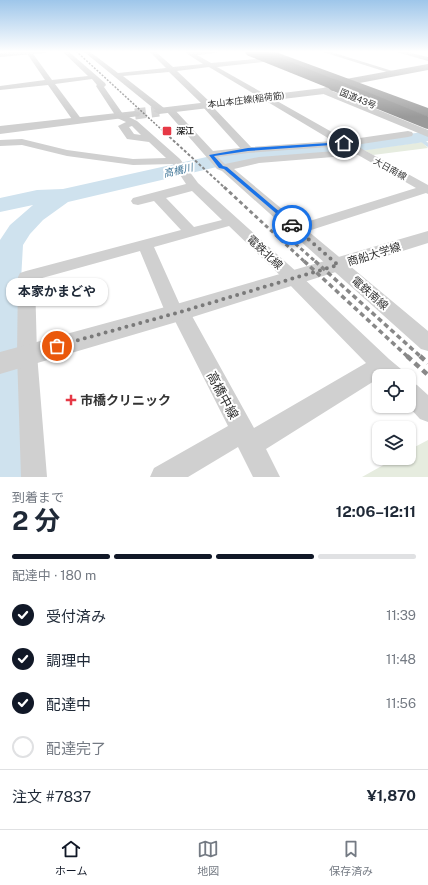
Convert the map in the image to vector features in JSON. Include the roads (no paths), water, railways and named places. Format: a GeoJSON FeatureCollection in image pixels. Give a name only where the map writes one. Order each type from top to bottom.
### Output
{"type":"FeatureCollection","features":[{"type":"Feature","properties":{"kind":"highway","name":"国道43号"},"geometry":{"type":"LineString","coordinates":[[298,73],[328,90],[422,131]]}},
{"type":"Feature","properties":{"kind":"highway"},"geometry":{"type":"LineString","coordinates":[[305,73],[428,123]]}},
{"type":"Feature","properties":{"kind":"highway"},"geometry":{"type":"LineString","coordinates":[[316,73],[428,117]]}},
{"type":"Feature","properties":{"kind":"highway","name":"国道43号"},"geometry":{"type":"LineString","coordinates":[[320,73],[428,113]]}},
{"type":"Feature","properties":{"kind":"main road"},"geometry":{"type":"LineString","coordinates":[[328,90],[346,82],[394,73]]}},
{"type":"Feature","properties":{"kind":"main road"},"geometry":{"type":"LineString","coordinates":[[328,90],[422,73]]}},
{"type":"Feature","properties":{"kind":"street"},"geometry":{"type":"LineString","coordinates":[[44,73],[77,120]]}},
{"type":"Feature","properties":{"kind":"street"},"geometry":{"type":"LineString","coordinates":[[90,73],[102,85],[100,86],[120,116]]}},
{"type":"Feature","properties":{"kind":"street"},"geometry":{"type":"LineString","coordinates":[[116,75],[132,73]]}},
{"type":"Feature","properties":{"kind":"street"},"geometry":{"type":"LineString","coordinates":[[175,73],[207,105],[248,150]]}},
{"type":"Feature","properties":{"kind":"street","name":"大日南線"},"geometry":{"type":"LineString","coordinates":[[223,73],[427,190]]}},
{"type":"Feature","properties":{"kind":"street","name":"電鉄南線"},"geometry":{"type":"LineString","coordinates":[[116,75],[163,110],[218,162],[428,343]]}},
{"type":"Feature","properties":{"kind":"street"},"geometry":{"type":"LineString","coordinates":[[0,88],[94,77]]}},
{"type":"Feature","properties":{"kind":"street","name":"本山本庄線(稲荷筋)"},"geometry":{"type":"LineString","coordinates":[[163,110],[328,90]]}},
{"type":"Feature","properties":{"kind":"street"},"geometry":{"type":"LineString","coordinates":[[0,130],[120,116],[134,119],[150,139],[176,161]]}},
{"type":"Feature","properties":{"kind":"street"},"geometry":{"type":"LineString","coordinates":[[218,162],[248,150],[345,143],[422,131]]}},
{"type":"Feature","properties":{"kind":"street"},"geometry":{"type":"LineString","coordinates":[[0,143],[22,142],[67,152],[133,162],[176,161]]}},
{"type":"Feature","properties":{"kind":"street"},"geometry":{"type":"LineString","coordinates":[[218,162],[232,165],[259,160],[360,152]]}},
{"type":"Feature","properties":{"kind":"street","name":"電鉄北線"},"geometry":{"type":"LineString","coordinates":[[176,161],[191,183],[293,278],[386,369]]}},
{"type":"Feature","properties":{"kind":"street"},"geometry":{"type":"LineString","coordinates":[[138,201],[157,196],[191,183]]}},
{"type":"Feature","properties":{"kind":"street"},"geometry":{"type":"LineString","coordinates":[[297,230],[427,190]]}},
{"type":"Feature","properties":{"kind":"street"},"geometry":{"type":"LineString","coordinates":[[157,196],[190,232]]}},
{"type":"Feature","properties":{"kind":"street"},"geometry":{"type":"LineString","coordinates":[[34,477],[16,358],[26,277],[233,221]]}},
{"type":"Feature","properties":{"kind":"street","name":"商船大学線"},"geometry":{"type":"LineString","coordinates":[[16,358],[178,313],[428,238]]}},
{"type":"Feature","properties":{"kind":"street","name":"高橋中線"},"geometry":{"type":"LineString","coordinates":[[145,244],[178,313],[267,477]]}},
{"type":"Feature","properties":{"kind":"street"},"geometry":{"type":"LineString","coordinates":[[163,477],[372,377]]}},
{"type":"Feature","properties":{"kind":"street"},"geometry":{"type":"LineString","coordinates":[[416,399],[428,411]]}},
{"type":"Feature","properties":{"kind":"waterway","name":"高橋川"},"geometry":{"type":"LineString","coordinates":[[61,196],[238,156],[324,150],[418,138],[428,135]]}},
{"type":"Feature","properties":{"kind":"waterway"},"geometry":{"type":"LineString","coordinates":[[419,138],[428,145]]}},
{"type":"Feature","properties":{"kind":"waterway","name":"高橋川"},"geometry":{"type":"LineString","coordinates":[[0,205],[37,197],[61,196]]}},
{"type":"Feature","properties":{"kind":"waterway"},"geometry":{"type":"LineString","coordinates":[[9,477],[9,391],[5,328],[6,280],[10,245],[19,230],[34,215],[61,196]]}},
{"type":"Feature","properties":{"kind":"tunnel"},"geometry":{"type":"LineString","coordinates":[[135,114],[159,111]]}},
{"type":"Feature","properties":{"kind":"railway"},"geometry":{"type":"LineString","coordinates":[[100,73],[163,131]]}},
{"type":"Feature","properties":{"kind":"railway"},"geometry":{"type":"LineString","coordinates":[[162,130],[225,188]]}},
{"type":"Feature","properties":{"kind":"railway"},"geometry":{"type":"LineString","coordinates":[[224,187],[305,262]]}},
{"type":"Feature","properties":{"kind":"railway"},"geometry":{"type":"LineString","coordinates":[[290,239],[316,262]]}},
{"type":"Feature","properties":{"kind":"railway"},"geometry":{"type":"LineString","coordinates":[[304,261],[408,357]]}},
{"type":"Feature","properties":{"kind":"railway"},"geometry":{"type":"LineString","coordinates":[[315,261],[421,357]]}},
{"type":"Feature","properties":{"kind":"railway"},"geometry":{"type":"LineString","coordinates":[[407,356],[428,375]]}},
{"type":"Feature","properties":{"kind":"railway"},"geometry":{"type":"LineString","coordinates":[[420,356],[428,363]]}},
{"type":"Feature","properties":{"kind":"place","name":"深江"},"geometry":{"type":"Point","coordinates":[167,131]}},
{"type":"Feature","properties":{"kind":"place","name":"本家かまどや"},"geometry":{"type":"Point","coordinates":[57,346]}},
{"type":"Feature","properties":{"kind":"place","name":"市橋クリニック"},"geometry":{"type":"Point","coordinates":[71,400]}}]}
